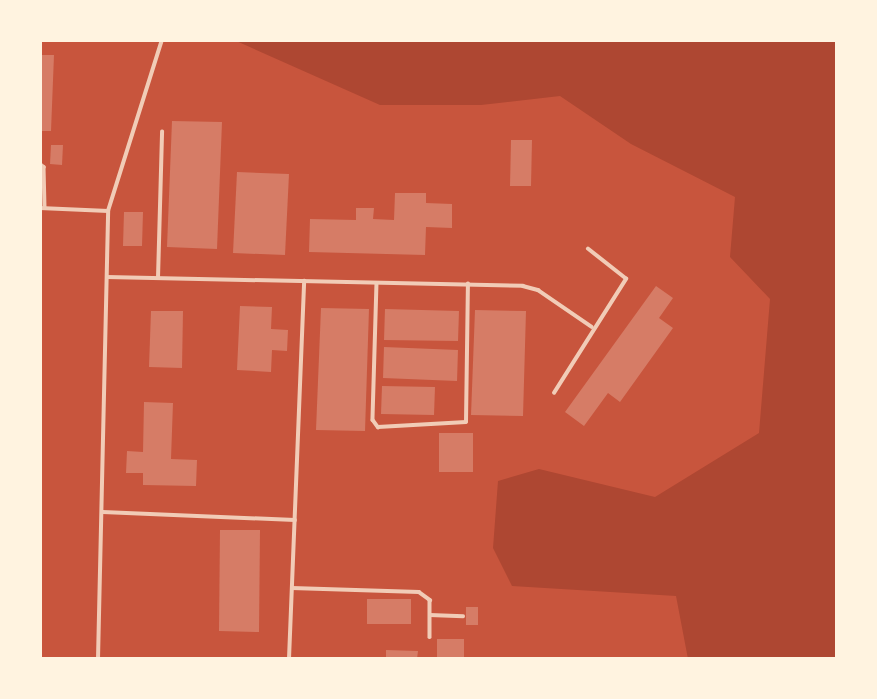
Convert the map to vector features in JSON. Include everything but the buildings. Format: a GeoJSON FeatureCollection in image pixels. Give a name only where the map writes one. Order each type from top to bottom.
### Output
{"type":"FeatureCollection","features":[{"type":"Feature","properties":{"kind":"lane"},"geometry":{"type":"LineString","coordinates":[[98,659],[108,211],[162,40]]}},
{"type":"Feature","properties":{"kind":"lane"},"geometry":{"type":"LineString","coordinates":[[158,278],[162,132]]}},
{"type":"Feature","properties":{"kind":"lane"},"geometry":{"type":"LineString","coordinates":[[40,163],[44,167],[43,208],[108,211]]}},
{"type":"Feature","properties":{"kind":"lane"},"geometry":{"type":"LineString","coordinates":[[554,393],[592,327],[626,279],[588,249]]}},
{"type":"Feature","properties":{"kind":"lane"},"geometry":{"type":"LineString","coordinates":[[107,277],[468,284],[538,290],[592,327]]}},
{"type":"Feature","properties":{"kind":"lane"},"geometry":{"type":"LineString","coordinates":[[289,659],[304,281]]}},
{"type":"Feature","properties":{"kind":"lane"},"geometry":{"type":"LineString","coordinates":[[377,282],[373,420],[378,427],[466,422],[468,284]]}},
{"type":"Feature","properties":{"kind":"lane"},"geometry":{"type":"LineString","coordinates":[[103,513],[295,520]]}},
{"type":"Feature","properties":{"kind":"lane"},"geometry":{"type":"LineString","coordinates":[[292,587],[419,592],[430,600],[430,637]]}},
{"type":"Feature","properties":{"kind":"lane"},"geometry":{"type":"LineString","coordinates":[[430,615],[463,616]]}},
{"type":"Feature","properties":{"kind":"shaded area"},"geometry":{"type":"Polygon","coordinates":[[[234,40],[837,40],[837,659],[688,659],[676,596],[512,586],[493,548],[498,481],[539,469],[655,497],[759,433],[770,299],[730,257],[735,197],[631,144],[560,96],[481,105],[380,105],[234,40]]]}}]}
